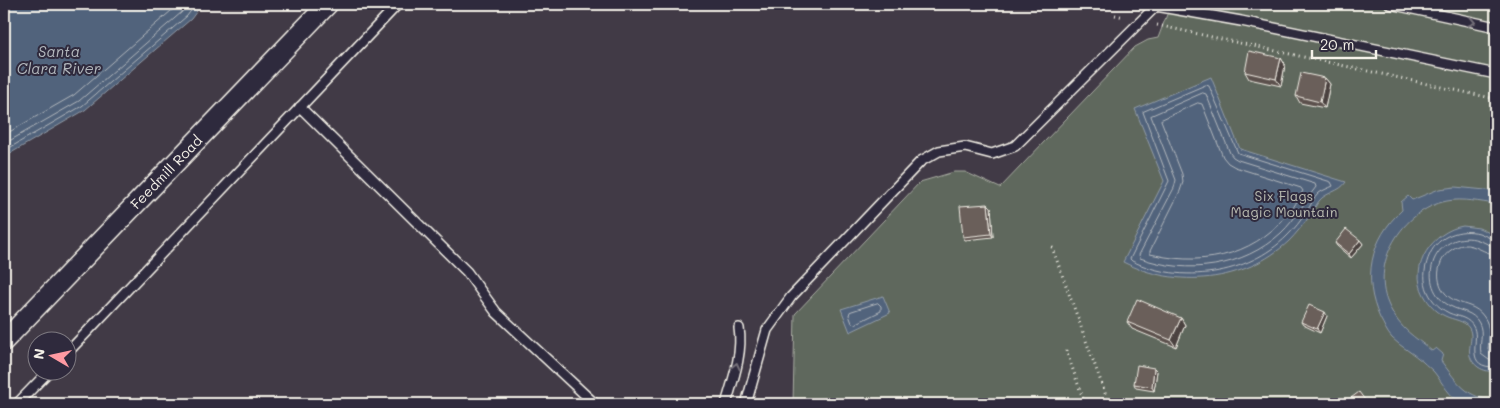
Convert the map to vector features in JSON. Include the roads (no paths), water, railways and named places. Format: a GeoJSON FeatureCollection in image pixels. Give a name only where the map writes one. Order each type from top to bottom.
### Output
{"type":"FeatureCollection","features":[{"type":"Feature","properties":{"kind":"street","name":"Feedmill Road"},"geometry":{"type":"LineString","coordinates":[[4,341],[328,4]]}},
{"type":"Feature","properties":{"kind":"lane"},"geometry":{"type":"LineString","coordinates":[[78,341],[398,4]]}},
{"type":"Feature","properties":{"kind":"lane"},"geometry":{"type":"LineString","coordinates":[[1390,4],[1496,27]]}},
{"type":"Feature","properties":{"kind":"lane"},"geometry":{"type":"LineString","coordinates":[[746,404],[767,330],[791,297],[921,160],[939,151],[965,146],[992,154],[1015,146],[1156,6],[1259,25],[1496,74]]}},
{"type":"Feature","properties":{"kind":"lane"},"geometry":{"type":"LineString","coordinates":[[300,107],[467,272],[496,312],[595,404]]}},
{"type":"Feature","properties":{"kind":"lane"},"geometry":{"type":"LineString","coordinates":[[726,404],[740,348],[739,328]]}},
{"type":"Feature","properties":{"kind":"lane"},"geometry":{"type":"LineString","coordinates":[[17,404],[40,380]]}},
{"type":"Feature","properties":{"kind":"water","name":"Santa Clara River"},"geometry":{"type":"Polygon","coordinates":[[[4,4],[202,4],[191,19],[85,110],[4,157],[4,4]]]}},
{"type":"Feature","properties":{"kind":"water"},"geometry":{"type":"Polygon","coordinates":[[[1211,77],[1240,149],[1346,182],[1319,201],[1309,217],[1289,241],[1271,255],[1252,266],[1231,273],[1209,277],[1165,276],[1144,271],[1123,262],[1164,181],[1135,109],[1211,77]]]}},
{"type":"Feature","properties":{"kind":"water"},"geometry":{"type":"Polygon","coordinates":[[[1455,187],[1496,191],[1496,204],[1453,200],[1431,206],[1416,215],[1403,227],[1393,242],[1383,274],[1384,291],[1394,316],[1408,332],[1432,351],[1436,348],[1443,354],[1441,361],[1458,383],[1478,397],[1496,400],[1496,404],[1469,405],[1458,401],[1446,389],[1433,371],[1390,336],[1380,318],[1371,289],[1372,260],[1376,247],[1391,221],[1402,210],[1401,202],[1408,196],[1412,200],[1439,189],[1455,187]]]}},
{"type":"Feature","properties":{"kind":"water"},"geometry":{"type":"Polygon","coordinates":[[[1463,226],[1479,228],[1496,236],[1496,313],[1494,316],[1496,322],[1496,371],[1482,369],[1473,362],[1470,357],[1471,333],[1467,325],[1445,316],[1430,305],[1420,284],[1421,262],[1433,242],[1452,229],[1463,226]]]}},
{"type":"Feature","properties":{"kind":"water"},"geometry":{"type":"Polygon","coordinates":[[[883,296],[890,313],[850,332],[841,309],[883,296]]]}},
{"type":"Feature","properties":{"kind":"park label","name":"Six Flags Magic Mountain"},"geometry":{"type":"Point","coordinates":[1284,204]}}]}
